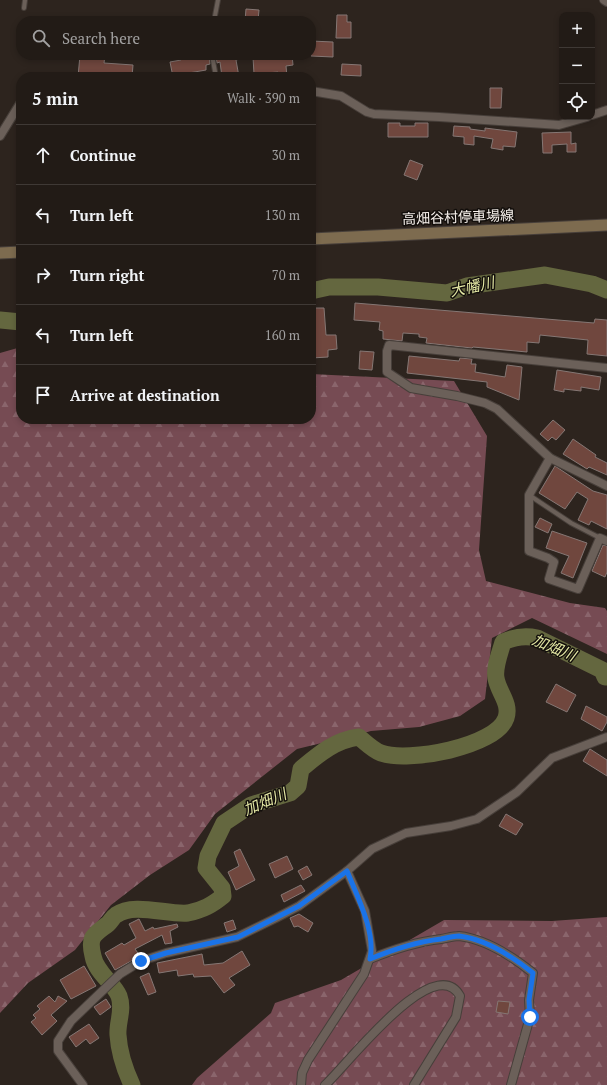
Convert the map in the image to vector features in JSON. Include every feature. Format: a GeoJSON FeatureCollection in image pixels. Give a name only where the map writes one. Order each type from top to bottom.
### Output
{"type":"FeatureCollection","features":[{"type":"Feature","properties":{"kind":"main road","name":"高畑谷村停車場線"},"geometry":{"type":"LineString","coordinates":[[316,239],[607,225]]}},
{"type":"Feature","properties":{"kind":"main road"},"geometry":{"type":"LineString","coordinates":[[0,253],[16,252]]}},
{"type":"Feature","properties":{"kind":"street"},"geometry":{"type":"LineString","coordinates":[[316,93],[341,96],[367,112],[374,114],[439,116],[559,125],[577,120]]}},
{"type":"Feature","properties":{"kind":"street"},"geometry":{"type":"LineString","coordinates":[[0,136],[16,110]]}},
{"type":"Feature","properties":{"kind":"street"},"geometry":{"type":"LineString","coordinates":[[595,114],[607,110]]}},
{"type":"Feature","properties":{"kind":"street"},"geometry":{"type":"LineString","coordinates":[[607,368],[389,346],[387,351],[388,372],[411,388],[457,396],[485,403],[497,409],[550,458],[607,486]]}},
{"type":"Feature","properties":{"kind":"street"},"geometry":{"type":"LineString","coordinates":[[550,458],[529,495],[529,551],[548,558],[554,562],[548,579],[578,589],[604,540]]}},
{"type":"Feature","properties":{"kind":"street"},"geometry":{"type":"LineString","coordinates":[[83,1085],[58,1051],[58,1041],[71,1020],[120,974],[141,961],[166,953],[238,937],[299,906],[347,871],[372,849],[406,833],[451,826],[477,819],[517,792],[552,758],[607,737]]}},
{"type":"Feature","properties":{"kind":"street"},"geometry":{"type":"LineString","coordinates":[[301,1085],[302,1073],[308,1060],[333,1019],[353,993],[364,974],[372,951],[365,911],[347,871]]}},
{"type":"Feature","properties":{"kind":"street"},"geometry":{"type":"LineString","coordinates":[[370,959],[397,947],[416,942],[458,936],[481,941],[520,963],[533,973],[529,1000],[530,1017],[511,1085]]}},
{"type":"Feature","properties":{"kind":"street"},"geometry":{"type":"LineString","coordinates":[[325,1085],[367,1038],[405,1002],[431,988],[449,986],[456,990],[460,996],[456,1016],[414,1085]]}},
{"type":"Feature","properties":{"kind":"lane"},"geometry":{"type":"LineString","coordinates":[[24,8],[25,0]]}},
{"type":"Feature","properties":{"kind":"lane"},"geometry":{"type":"LineString","coordinates":[[215,16],[218,0]]}},
{"type":"Feature","properties":{"kind":"lane"},"geometry":{"type":"LineString","coordinates":[[213,60],[215,72]]}},
{"type":"Feature","properties":{"kind":"lane"},"geometry":{"type":"LineString","coordinates":[[529,495],[571,524],[604,540]]}},
{"type":"Feature","properties":{"kind":"green space"},"geometry":{"type":"Polygon","coordinates":[[[16,348],[16,424],[316,424],[316,374],[454,381],[487,436],[479,550],[486,581],[570,603],[605,608],[607,611],[607,654],[532,618],[492,638],[485,699],[460,716],[419,727],[371,731],[297,749],[215,814],[189,850],[150,875],[111,905],[75,950],[28,983],[0,1013],[0,353],[16,348]]]}},
{"type":"Feature","properties":{"kind":"green space"},"geometry":{"type":"Polygon","coordinates":[[[607,917],[607,1085],[192,1085],[197,1078],[271,1013],[275,1003],[341,980],[444,920],[552,921],[607,917]]]}},
{"type":"Feature","properties":{"kind":"building"},"geometry":{"type":"Polygon","coordinates":[[[246,9],[259,10],[258,16],[245,16],[246,9]]]}},
{"type":"Feature","properties":{"kind":"building"},"geometry":{"type":"Polygon","coordinates":[[[337,15],[347,15],[347,22],[351,22],[351,38],[336,38],[337,15]]]}},
{"type":"Feature","properties":{"kind":"building"},"geometry":{"type":"Polygon","coordinates":[[[316,41],[333,42],[333,57],[316,56],[316,41]]]}},
{"type":"Feature","properties":{"kind":"building"},"geometry":{"type":"Polygon","coordinates":[[[80,60],[104,60],[104,63],[133,65],[132,72],[78,72],[80,60]]]}},
{"type":"Feature","properties":{"kind":"building"},"geometry":{"type":"Polygon","coordinates":[[[181,60],[210,60],[210,64],[206,65],[206,70],[194,72],[172,72],[170,62],[181,60]]]}},
{"type":"Feature","properties":{"kind":"building"},"geometry":{"type":"Polygon","coordinates":[[[217,60],[236,60],[238,72],[221,72],[220,62],[217,63],[217,60]]]}},
{"type":"Feature","properties":{"kind":"building"},"geometry":{"type":"Polygon","coordinates":[[[253,60],[292,60],[293,65],[286,66],[287,72],[254,72],[253,60]]]}},
{"type":"Feature","properties":{"kind":"building"},"geometry":{"type":"Polygon","coordinates":[[[342,64],[361,65],[361,76],[341,75],[342,64]]]}},
{"type":"Feature","properties":{"kind":"building"},"geometry":{"type":"Polygon","coordinates":[[[490,88],[502,88],[501,108],[490,108],[490,88]]]}},
{"type":"Feature","properties":{"kind":"building"},"geometry":{"type":"Polygon","coordinates":[[[388,123],[400,123],[400,126],[415,126],[415,123],[428,123],[428,137],[388,137],[388,123]]]}},
{"type":"Feature","properties":{"kind":"building"},"geometry":{"type":"Polygon","coordinates":[[[454,126],[470,127],[470,129],[485,131],[485,128],[517,132],[515,147],[503,146],[503,150],[491,148],[493,139],[474,136],[474,145],[464,144],[464,137],[453,136],[454,126]]]}},
{"type":"Feature","properties":{"kind":"building"},"geometry":{"type":"Polygon","coordinates":[[[571,132],[571,144],[576,143],[576,152],[567,152],[567,144],[552,145],[552,153],[543,153],[542,133],[571,132]]]}},
{"type":"Feature","properties":{"kind":"building"},"geometry":{"type":"Polygon","coordinates":[[[410,160],[423,165],[417,180],[404,175],[410,160]]]}},
{"type":"Feature","properties":{"kind":"building"},"geometry":{"type":"Polygon","coordinates":[[[355,303],[594,323],[595,319],[607,320],[607,356],[587,354],[588,340],[540,335],[539,343],[527,342],[527,352],[426,343],[427,338],[419,337],[419,334],[403,333],[402,341],[383,339],[383,331],[379,330],[380,322],[354,320],[355,303]]]}},
{"type":"Feature","properties":{"kind":"building"},"geometry":{"type":"Polygon","coordinates":[[[316,308],[324,308],[326,335],[336,335],[337,349],[328,350],[328,357],[316,358],[316,308]]]}},
{"type":"Feature","properties":{"kind":"building"},"geometry":{"type":"Polygon","coordinates":[[[360,351],[374,352],[372,370],[359,369],[360,351]]]}},
{"type":"Feature","properties":{"kind":"building"},"geometry":{"type":"Polygon","coordinates":[[[409,356],[459,361],[460,358],[472,359],[471,364],[476,364],[475,372],[505,377],[507,365],[522,367],[519,400],[487,387],[487,382],[407,373],[409,356]]]}},
{"type":"Feature","properties":{"kind":"building"},"geometry":{"type":"Polygon","coordinates":[[[557,370],[601,377],[599,390],[581,387],[581,391],[564,389],[564,392],[554,390],[557,370]]]}},
{"type":"Feature","properties":{"kind":"building"},"geometry":{"type":"Polygon","coordinates":[[[553,420],[565,430],[556,440],[552,437],[548,441],[540,434],[553,420]]]}},
{"type":"Feature","properties":{"kind":"building"},"geometry":{"type":"Polygon","coordinates":[[[573,439],[596,455],[595,457],[607,463],[607,475],[589,467],[587,469],[563,454],[573,439]]]}},
{"type":"Feature","properties":{"kind":"building"},"geometry":{"type":"Polygon","coordinates":[[[555,466],[593,491],[607,495],[607,529],[591,521],[589,525],[578,520],[588,499],[577,492],[565,509],[539,493],[555,466]]]}},
{"type":"Feature","properties":{"kind":"building"},"geometry":{"type":"Polygon","coordinates":[[[540,518],[552,524],[548,533],[535,527],[540,518]]]}},
{"type":"Feature","properties":{"kind":"building"},"geometry":{"type":"Polygon","coordinates":[[[552,531],[587,543],[573,578],[561,573],[569,556],[546,548],[552,531]]]}},
{"type":"Feature","properties":{"kind":"building"},"geometry":{"type":"Polygon","coordinates":[[[603,545],[607,546],[607,572],[605,577],[592,571],[603,545]]]}},
{"type":"Feature","properties":{"kind":"building"},"geometry":{"type":"Polygon","coordinates":[[[556,684],[576,695],[567,712],[546,702],[556,684]]]}},
{"type":"Feature","properties":{"kind":"building"},"geometry":{"type":"Polygon","coordinates":[[[586,706],[607,717],[607,722],[602,731],[581,719],[586,706]]]}},
{"type":"Feature","properties":{"kind":"building"},"geometry":{"type":"Polygon","coordinates":[[[590,749],[607,760],[607,776],[583,761],[590,749]]]}},
{"type":"Feature","properties":{"kind":"building"},"geometry":{"type":"Polygon","coordinates":[[[506,814],[523,824],[516,835],[499,826],[506,814]]]}},
{"type":"Feature","properties":{"kind":"building"},"geometry":{"type":"Polygon","coordinates":[[[240,849],[255,880],[236,890],[228,872],[239,866],[234,852],[240,849]]]}},
{"type":"Feature","properties":{"kind":"building"},"geometry":{"type":"Polygon","coordinates":[[[287,856],[293,869],[275,878],[269,864],[287,856]]]}},
{"type":"Feature","properties":{"kind":"building"},"geometry":{"type":"Polygon","coordinates":[[[307,866],[312,875],[303,880],[298,871],[307,866]]]}},
{"type":"Feature","properties":{"kind":"building"},"geometry":{"type":"Polygon","coordinates":[[[301,885],[305,891],[284,902],[281,895],[301,885]]]}},
{"type":"Feature","properties":{"kind":"building"},"geometry":{"type":"Polygon","coordinates":[[[299,914],[313,923],[308,932],[298,926],[294,927],[290,918],[299,914]]]}},
{"type":"Feature","properties":{"kind":"building"},"geometry":{"type":"Polygon","coordinates":[[[139,919],[145,931],[153,927],[154,929],[177,924],[178,927],[170,931],[172,943],[165,944],[162,935],[135,949],[140,956],[115,970],[105,953],[122,943],[124,945],[136,938],[129,924],[139,919]]]}},
{"type":"Feature","properties":{"kind":"building"},"geometry":{"type":"Polygon","coordinates":[[[233,920],[236,929],[227,932],[224,923],[233,920]]]}},
{"type":"Feature","properties":{"kind":"building"},"geometry":{"type":"Polygon","coordinates":[[[242,951],[250,965],[229,978],[235,985],[224,993],[211,976],[194,977],[193,974],[178,976],[177,970],[159,973],[157,963],[202,954],[204,965],[223,963],[242,951]]]}},
{"type":"Feature","properties":{"kind":"building"},"geometry":{"type":"Polygon","coordinates":[[[84,966],[96,986],[71,999],[60,980],[84,966]]]}},
{"type":"Feature","properties":{"kind":"building"},"geometry":{"type":"Polygon","coordinates":[[[149,973],[156,992],[148,995],[140,977],[149,973]]]}},
{"type":"Feature","properties":{"kind":"building"},"geometry":{"type":"Polygon","coordinates":[[[49,996],[55,1002],[58,996],[67,1001],[51,1015],[57,1021],[42,1035],[31,1022],[36,1018],[33,1015],[40,1009],[37,1006],[49,996]]]}},
{"type":"Feature","properties":{"kind":"building"},"geometry":{"type":"Polygon","coordinates":[[[106,999],[111,1007],[100,1015],[94,1007],[106,999]]]}},
{"type":"Feature","properties":{"kind":"building"},"geometry":{"type":"Polygon","coordinates":[[[498,1001],[510,1002],[508,1014],[496,1012],[498,1001]]]}},
{"type":"Feature","properties":{"kind":"building"},"geometry":{"type":"Polygon","coordinates":[[[89,1024],[99,1038],[90,1044],[86,1039],[76,1047],[69,1037],[89,1024]]]}},
{"type":"Feature","properties":{"kind":"waterway","name":"大幡川"},"geometry":{"type":"LineString","coordinates":[[316,290],[329,287],[378,287],[447,293],[467,286],[545,275],[592,284],[607,290]]}},
{"type":"Feature","properties":{"kind":"waterway","name":"大幡川"},"geometry":{"type":"LineString","coordinates":[[0,320],[16,322]]}},
{"type":"Feature","properties":{"kind":"waterway","name":"加畑川"},"geometry":{"type":"LineString","coordinates":[[132,1085],[120,1048],[118,1030],[121,1006],[119,996],[117,991],[98,968],[91,944],[93,937],[115,916],[123,911],[132,909],[188,913],[203,909],[223,896],[222,888],[206,868],[208,856],[224,823],[251,805],[290,793],[298,786],[301,769],[335,744],[359,737],[378,752],[393,756],[410,756],[450,750],[486,737],[499,728],[506,718],[507,713],[506,702],[496,678],[496,669],[503,642],[519,637],[537,638],[602,670],[605,677],[607,677]]}},
{"type":"Feature","properties":{"kind":"route"},"geometry":{"type":"LineString","coordinates":[[141,961],[166,953],[238,937],[299,906],[347,871],[365,911],[372,951],[370,959],[397,947],[416,942],[458,936],[481,941],[520,963],[533,973],[529,1000],[530,1017]]}}]}
